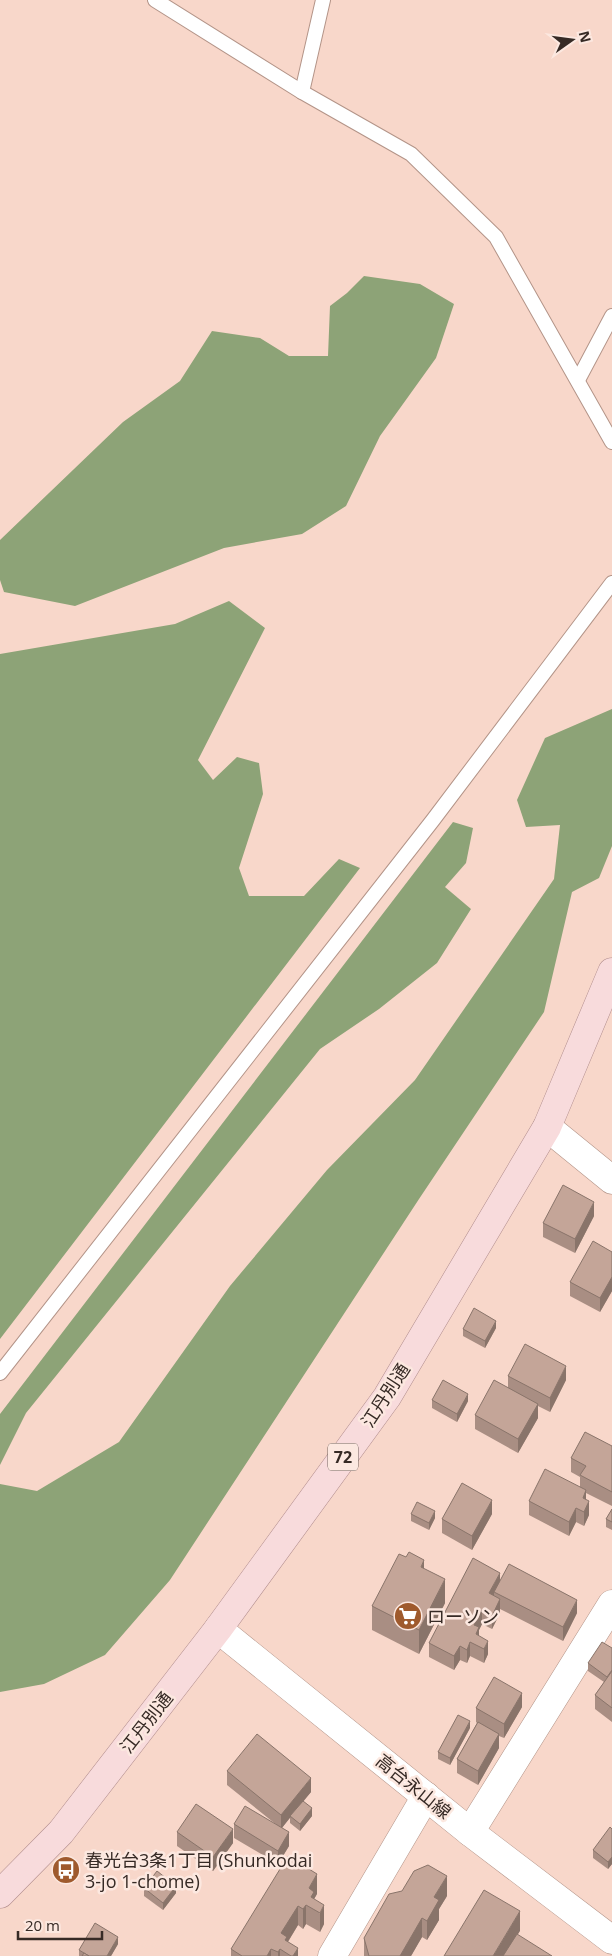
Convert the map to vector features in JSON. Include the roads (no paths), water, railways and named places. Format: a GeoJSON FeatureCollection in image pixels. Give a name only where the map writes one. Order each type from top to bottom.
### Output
{"type":"FeatureCollection","features":[{"type":"Feature","properties":{"kind":"main road","name":"江丹別通"},"geometry":{"type":"LineString","coordinates":[[0,1894],[60,1832],[218,1629],[387,1396],[547,1127],[612,972]]}},
{"type":"Feature","properties":{"kind":"street"},"geometry":{"type":"LineString","coordinates":[[547,1127],[612,1180]]}},
{"type":"Feature","properties":{"kind":"street"},"geometry":{"type":"LineString","coordinates":[[470,1832],[612,1604]]}},
{"type":"Feature","properties":{"kind":"street","name":"高台永山線"},"geometry":{"type":"LineString","coordinates":[[218,1629],[470,1832],[612,1940]]}},
{"type":"Feature","properties":{"kind":"street"},"geometry":{"type":"LineString","coordinates":[[332,1956],[426,1796]]}},
{"type":"Feature","properties":{"kind":"lane"},"geometry":{"type":"LineString","coordinates":[[155,0],[302,92],[411,154],[496,237],[612,442]]}},
{"type":"Feature","properties":{"kind":"lane"},"geometry":{"type":"LineString","coordinates":[[302,92],[323,0]]}},
{"type":"Feature","properties":{"kind":"lane"},"geometry":{"type":"LineString","coordinates":[[578,380],[612,316]]}},
{"type":"Feature","properties":{"kind":"lane"},"geometry":{"type":"LineString","coordinates":[[0,1373],[433,820],[612,582]]}},
{"type":"Feature","properties":{"kind":"place","name":"ローソン"},"geometry":{"type":"Point","coordinates":[408,1616]}},
{"type":"Feature","properties":{"kind":"place","name":"春光台3条1丁目 (Shunkodai 3-jo 1-chome)"},"geometry":{"type":"Point","coordinates":[66,1870]}}]}
